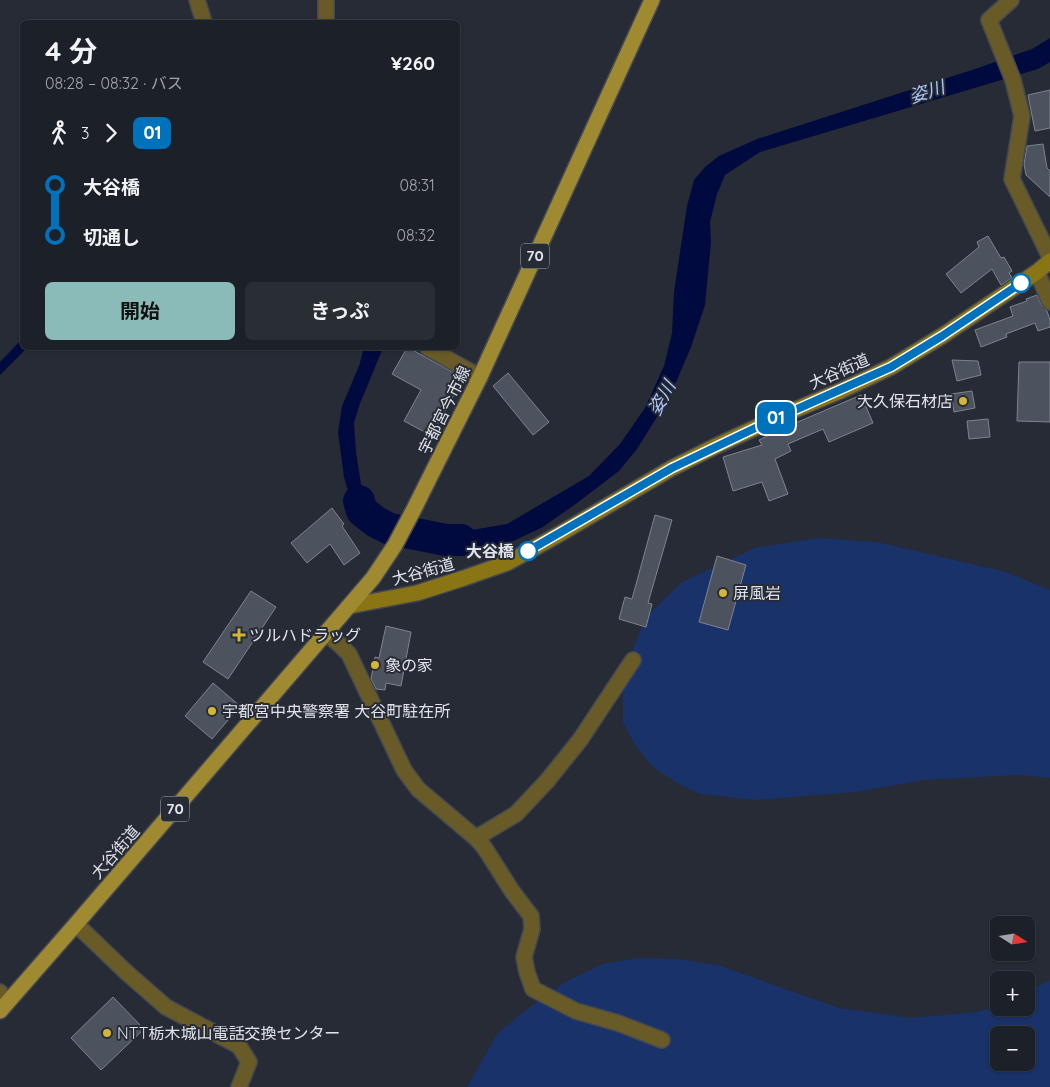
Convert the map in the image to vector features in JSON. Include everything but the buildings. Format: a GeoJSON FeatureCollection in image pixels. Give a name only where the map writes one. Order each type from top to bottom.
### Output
{"type":"FeatureCollection","features":[{"type":"Feature","properties":{"kind":"main road","name":"宇都宮今市線"},"geometry":{"type":"LineString","coordinates":[[349,606],[373,578],[395,545],[480,377],[652,0]]}},
{"type":"Feature","properties":{"kind":"main road","name":"大谷街道"},"geometry":{"type":"LineString","coordinates":[[2,1002],[76,924],[349,606],[417,593],[507,562],[672,468],[776,418],[891,367],[942,336],[1037,272],[1050,261]]}},
{"type":"Feature","properties":{"kind":"street"},"geometry":{"type":"LineString","coordinates":[[198,0],[203,20]]}},
{"type":"Feature","properties":{"kind":"street"},"geometry":{"type":"LineString","coordinates":[[326,0],[326,20]]}},
{"type":"Feature","properties":{"kind":"street"},"geometry":{"type":"LineString","coordinates":[[1011,0],[989,20],[1013,80],[1022,116],[1012,179],[1050,257]]}},
{"type":"Feature","properties":{"kind":"street"},"geometry":{"type":"LineString","coordinates":[[1037,272],[1050,302]]}},
{"type":"Feature","properties":{"kind":"street"},"geometry":{"type":"LineString","coordinates":[[432,350],[480,377]]}},
{"type":"Feature","properties":{"kind":"street"},"geometry":{"type":"LineString","coordinates":[[326,633],[349,654],[408,776],[418,789],[484,847],[512,891],[531,916],[532,930],[524,957],[533,988],[576,1011],[618,1023],[662,1040]]}},
{"type":"Feature","properties":{"kind":"street"},"geometry":{"type":"LineString","coordinates":[[476,838],[516,814],[547,781],[580,740],[633,660]]}},
{"type":"Feature","properties":{"kind":"street"},"geometry":{"type":"LineString","coordinates":[[76,924],[166,1008],[239,1046],[249,1062],[239,1087]]}},
{"type":"Feature","properties":{"kind":"shaded area"},"geometry":{"type":"Polygon","coordinates":[[[818,538],[877,542],[1006,572],[1050,590],[1050,778],[1020,775],[924,780],[856,792],[756,800],[700,794],[677,783],[653,767],[635,745],[623,722],[623,693],[634,646],[646,617],[682,582],[755,548],[818,538]]]}},
{"type":"Feature","properties":{"kind":"shaded area"},"geometry":{"type":"Polygon","coordinates":[[[639,958],[677,959],[718,965],[839,1008],[911,1018],[978,1012],[990,1008],[990,1016],[1035,1016],[1035,988],[1050,980],[1050,1087],[467,1087],[497,1034],[565,982],[603,964],[639,958]]]}},
{"type":"Feature","properties":{"kind":"water"},"geometry":{"type":"Polygon","coordinates":[[[1050,38],[1050,62],[1038,69],[760,152],[725,175],[717,194],[710,222],[711,242],[705,305],[691,347],[677,380],[660,412],[637,449],[619,471],[543,527],[511,542],[492,548],[450,547],[413,541],[423,522],[466,531],[507,524],[589,476],[620,444],[645,408],[664,366],[672,333],[674,292],[687,206],[694,180],[705,167],[719,156],[757,139],[975,69],[1032,49],[1050,38]]]}},
{"type":"Feature","properties":{"kind":"water"},"geometry":{"type":"Polygon","coordinates":[[[20,341],[20,350],[25,350],[0,375],[0,362],[20,341]]]}},
{"type":"Feature","properties":{"kind":"water"},"geometry":{"type":"Polygon","coordinates":[[[363,350],[382,350],[354,423],[361,484],[373,507],[393,523],[387,536],[360,520],[351,502],[344,477],[338,432],[342,406],[359,366],[363,350]]]}},
{"type":"Feature","properties":{"kind":"waterway","name":"姿川"},"geometry":{"type":"LineString","coordinates":[[359,501],[362,511],[376,522],[390,529],[446,540],[461,540]]}},
{"type":"Feature","properties":{"kind":"bus line","name":"01"},"geometry":{"type":"LineString","coordinates":[[528,551],[672,468],[912,356],[1021,283]]}},
{"type":"Feature","properties":{"kind":"place","name":"大久保石材店"},"geometry":{"type":"Point","coordinates":[963,401]}},
{"type":"Feature","properties":{"kind":"place","name":"大谷橋"},"geometry":{"type":"Point","coordinates":[528,551]}},
{"type":"Feature","properties":{"kind":"place","name":"屏風岩"},"geometry":{"type":"Point","coordinates":[723,593]}},
{"type":"Feature","properties":{"kind":"place","name":"ツルハドラッグ"},"geometry":{"type":"Point","coordinates":[239,635]}},
{"type":"Feature","properties":{"kind":"place","name":"象の家"},"geometry":{"type":"Point","coordinates":[375,665]}},
{"type":"Feature","properties":{"kind":"place","name":"宇都宮中央警察署 大谷町駐在所"},"geometry":{"type":"Point","coordinates":[212,711]}},
{"type":"Feature","properties":{"kind":"place","name":"NTT栃木城山電話交換センター"},"geometry":{"type":"Point","coordinates":[107,1033]}}]}
